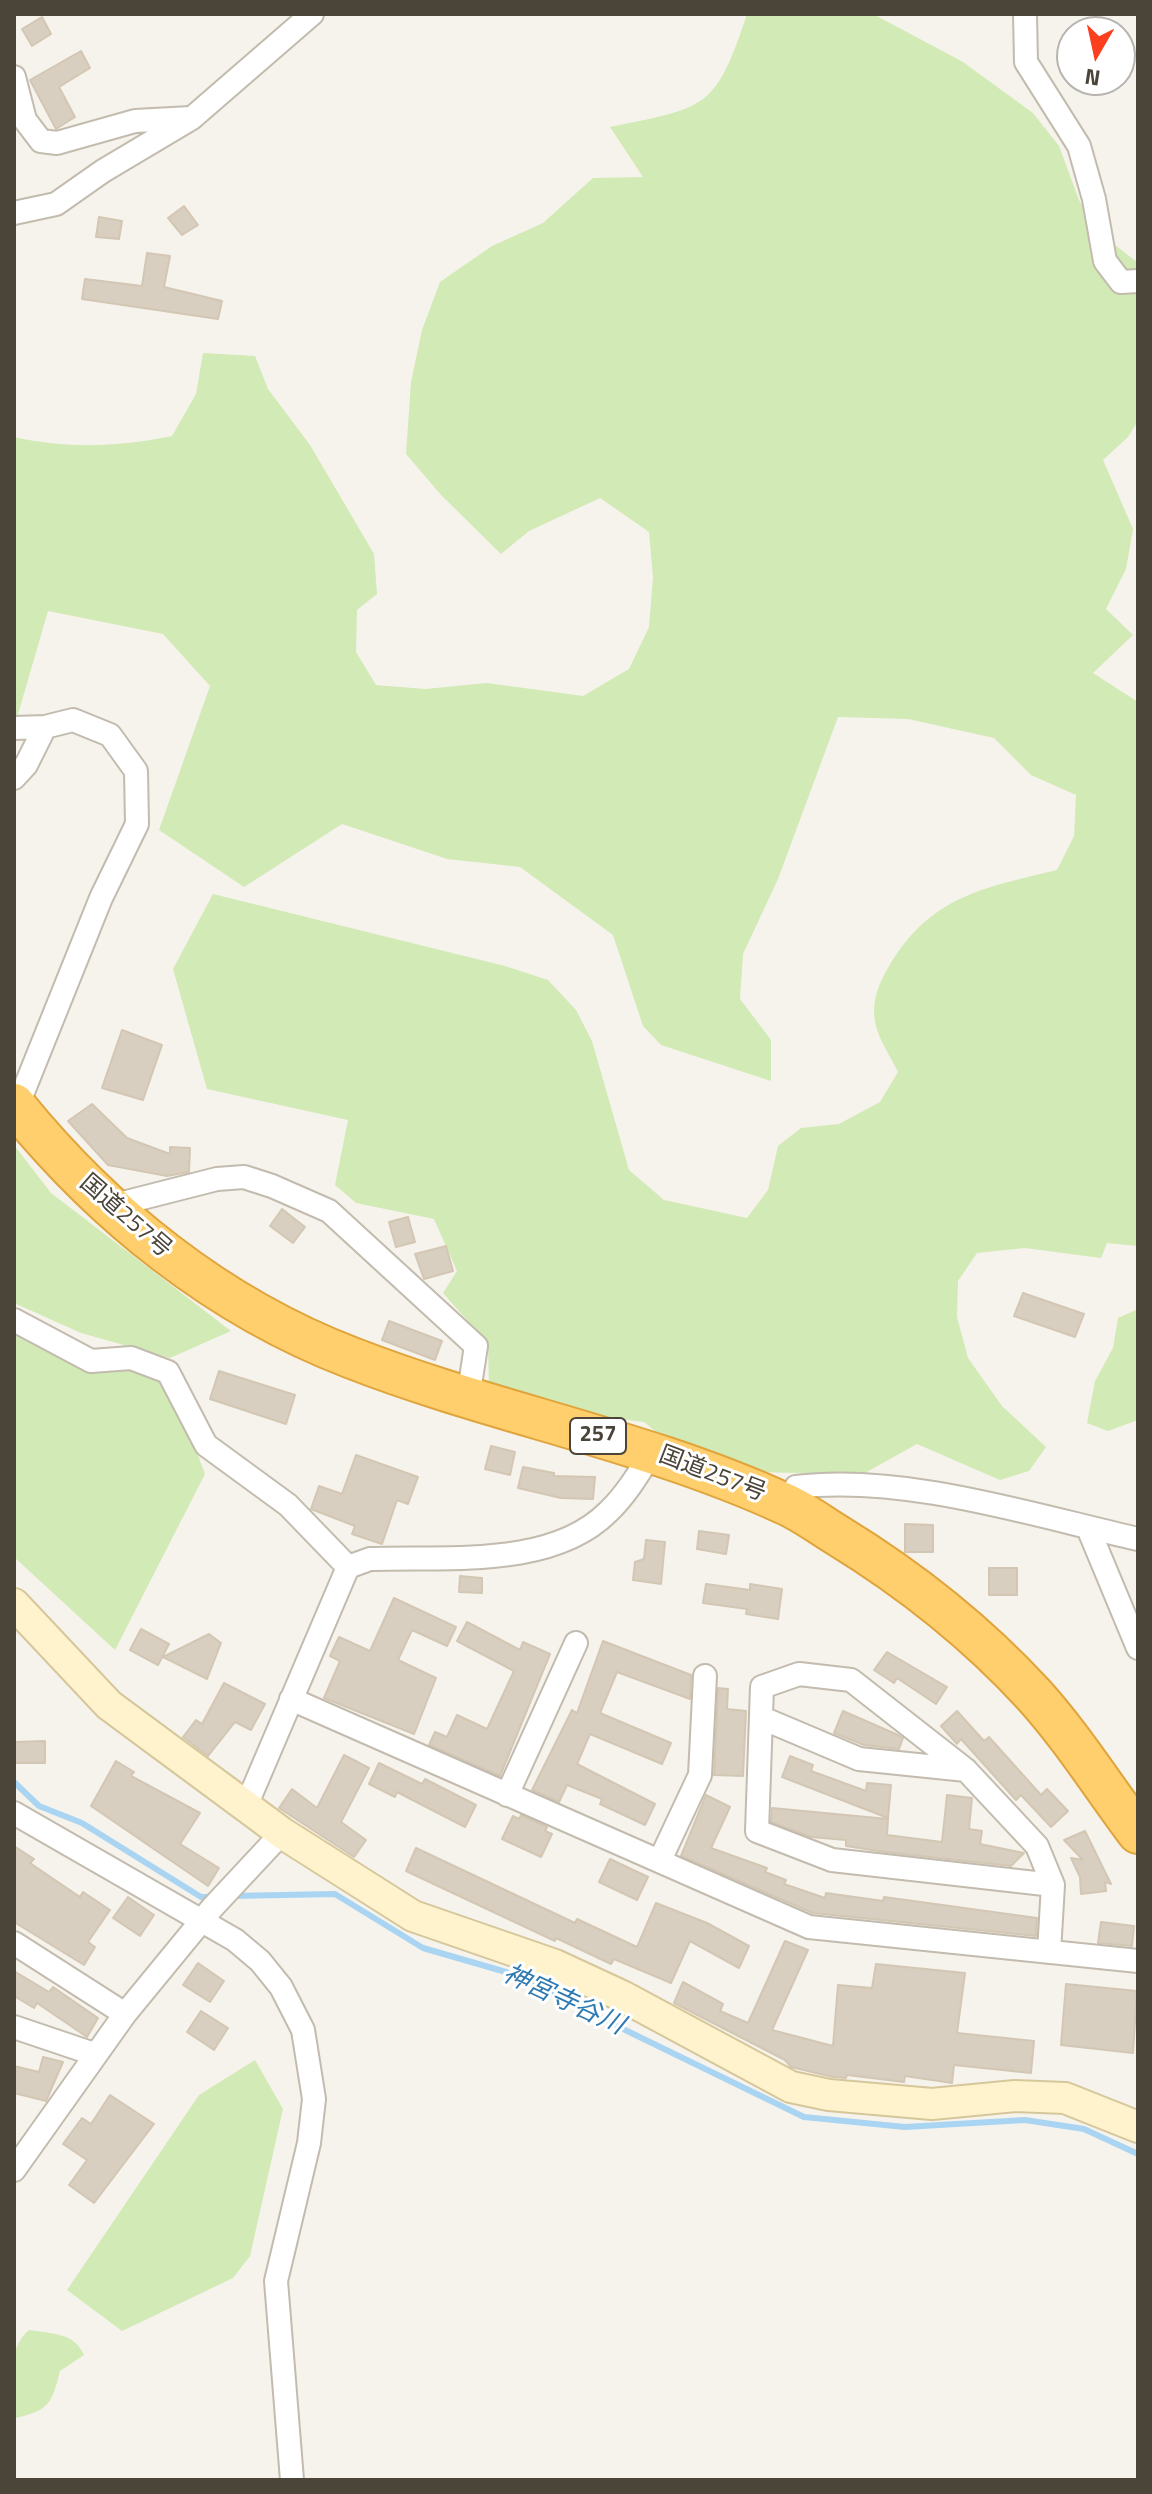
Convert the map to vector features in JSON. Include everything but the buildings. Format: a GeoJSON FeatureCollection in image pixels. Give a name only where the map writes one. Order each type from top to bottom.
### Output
{"type":"FeatureCollection","features":[{"type":"Feature","properties":{"kind":"highway","name":"国道257号"},"geometry":{"type":"LineString","coordinates":[[15,1105],[107,1207],[168,1256],[270,1319],[349,1358],[468,1398],[652,1452],[786,1504],[882,1563],[964,1626],[1036,1697],[1138,1833]]}},
{"type":"Feature","properties":{"kind":"street"},"geometry":{"type":"LineString","coordinates":[[14,213],[56,204],[103,171],[192,118],[312,14]]}},
{"type":"Feature","properties":{"kind":"street"},"geometry":{"type":"LineString","coordinates":[[1025,14],[1026,62],[1079,146],[1094,199],[1105,261],[1121,282],[1138,281]]}},
{"type":"Feature","properties":{"kind":"street"},"geometry":{"type":"LineString","coordinates":[[14,77],[25,120],[41,141],[57,143],[135,121],[192,118]]}},
{"type":"Feature","properties":{"kind":"street"},"geometry":{"type":"LineString","coordinates":[[14,728],[45,727],[73,720],[110,735],[136,771],[137,824],[101,898],[15,1105]]}},
{"type":"Feature","properties":{"kind":"street"},"geometry":{"type":"LineString","coordinates":[[14,778],[26,765],[45,727]]}},
{"type":"Feature","properties":{"kind":"street"},"geometry":{"type":"LineString","coordinates":[[107,1207],[217,1179],[244,1177],[329,1211],[476,1346],[468,1398]]}},
{"type":"Feature","properties":{"kind":"street"},"geometry":{"type":"LineString","coordinates":[[14,1320],[91,1361],[131,1358],[168,1372],[206,1445],[288,1505],[348,1567]]}},
{"type":"Feature","properties":{"kind":"street"},"geometry":{"type":"LineString","coordinates":[[246,1806],[348,1567],[370,1559],[522,1553],[550,1547],[581,1532],[608,1513],[652,1452]]}},
{"type":"Feature","properties":{"kind":"street"},"geometry":{"type":"LineString","coordinates":[[786,1504],[796,1487],[832,1483],[942,1495],[1138,1539]]}},
{"type":"Feature","properties":{"kind":"street"},"geometry":{"type":"LineString","coordinates":[[1088,1528],[1138,1648]]}},
{"type":"Feature","properties":{"kind":"street"},"geometry":{"type":"LineString","coordinates":[[14,1604],[109,1705],[282,1833],[413,1916],[555,1965],[622,1996],[791,2087],[829,2095],[932,2104],[1015,2096],[1065,2098],[1138,2127]]}},
{"type":"Feature","properties":{"kind":"street"},"geometry":{"type":"LineString","coordinates":[[507,1795],[576,1643]]}},
{"type":"Feature","properties":{"kind":"street"},"geometry":{"type":"LineString","coordinates":[[1049,1952],[1053,1885],[1037,1846],[966,1770],[851,1680],[799,1674],[762,1687],[757,1831],[832,1860],[1053,1885]]}},
{"type":"Feature","properties":{"kind":"street"},"geometry":{"type":"LineString","coordinates":[[660,1860],[700,1775],[705,1676]]}},
{"type":"Feature","properties":{"kind":"street"},"geometry":{"type":"LineString","coordinates":[[291,1699],[809,1927],[1138,1961]]}},
{"type":"Feature","properties":{"kind":"street"},"geometry":{"type":"LineString","coordinates":[[762,1718],[859,1759],[966,1770]]}},
{"type":"Feature","properties":{"kind":"street"},"geometry":{"type":"LineString","coordinates":[[14,1813],[206,1915],[260,1961],[281,1987],[303,2030],[314,2099],[313,2114],[276,2281],[292,2480]]}},
{"type":"Feature","properties":{"kind":"street"},"geometry":{"type":"LineString","coordinates":[[16,2165],[125,2014],[206,1915],[282,1833]]}},
{"type":"Feature","properties":{"kind":"street"},"geometry":{"type":"LineString","coordinates":[[14,1943],[125,2014]]}},
{"type":"Feature","properties":{"kind":"street"},"geometry":{"type":"LineString","coordinates":[[14,2027],[94,2054]]}},
{"type":"Feature","properties":{"kind":"green space"},"geometry":{"type":"Polygon","coordinates":[[[747,14],[873,14],[963,62],[1033,113],[1059,146],[1079,200],[1101,234],[1138,263],[1138,421],[1128,437],[1103,460],[1133,529],[1126,569],[1106,609],[1133,635],[1093,673],[1138,702],[1138,1246],[1107,1243],[1101,1258],[1025,1248],[977,1253],[958,1281],[957,1317],[968,1358],[1002,1406],[1046,1447],[1029,1471],[1000,1480],[917,1444],[863,1474],[746,1472],[684,1455],[644,1422],[579,1414],[489,1387],[488,1344],[443,1293],[457,1271],[434,1219],[356,1203],[335,1185],[348,1120],[207,1089],[173,969],[213,894],[505,966],[548,980],[576,1010],[592,1041],[629,1170],[664,1200],[747,1218],[768,1190],[778,1146],[801,1128],[839,1124],[880,1102],[898,1072],[878,1034],[874,1012],[878,988],[885,972],[910,937],[927,920],[965,896],[1057,870],[1074,836],[1076,795],[1031,775],[994,738],[908,719],[838,717],[778,879],[743,954],[740,999],[771,1040],[771,1081],[661,1045],[643,1026],[613,935],[520,867],[447,859],[342,824],[244,887],[159,830],[210,686],[163,634],[48,611],[14,728],[14,437],[93,445],[172,436],[196,394],[203,353],[255,356],[268,389],[310,445],[374,554],[377,594],[357,610],[356,652],[376,685],[425,689],[487,683],[583,696],[629,669],[649,627],[653,578],[649,532],[600,498],[529,531],[501,554],[441,495],[406,454],[411,382],[422,330],[440,282],[492,246],[543,223],[593,178],[643,177],[610,127],[667,115],[702,99],[726,70],[747,14]]]}},
{"type":"Feature","properties":{"kind":"green space"},"geometry":{"type":"Polygon","coordinates":[[[14,1145],[51,1193],[231,1331],[170,1358],[81,1333],[14,1303],[14,1145]]]}},
{"type":"Feature","properties":{"kind":"green space"},"geometry":{"type":"Polygon","coordinates":[[[1138,1309],[1138,1420],[1108,1431],[1087,1423],[1095,1381],[1113,1348],[1118,1318],[1138,1309]]]}},
{"type":"Feature","properties":{"kind":"green space"},"geometry":{"type":"Polygon","coordinates":[[[14,1326],[162,1381],[180,1407],[205,1474],[115,1650],[14,1557],[14,1326]]]}},
{"type":"Feature","properties":{"kind":"green space"},"geometry":{"type":"Polygon","coordinates":[[[255,2060],[283,2109],[250,2256],[233,2278],[122,2331],[67,2290],[199,2095],[255,2060]]]}},
{"type":"Feature","properties":{"kind":"green space"},"geometry":{"type":"Polygon","coordinates":[[[29,2330],[68,2338],[80,2347],[84,2355],[60,2371],[47,2404],[35,2412],[15,2418],[12,2371],[17,2348],[29,2330]]]}},
{"type":"Feature","properties":{"kind":"waterway","name":"神宮寺谷川"},"geometry":{"type":"LineString","coordinates":[[14,1782],[39,1806],[82,1823],[201,1897],[212,1897]]}},
{"type":"Feature","properties":{"kind":"waterway","name":"神宮寺谷川"},"geometry":{"type":"LineString","coordinates":[[231,1896],[335,1894],[423,1948],[506,1972],[804,2117],[905,2127],[1025,2120],[1084,2129],[1138,2154]]}}]}
